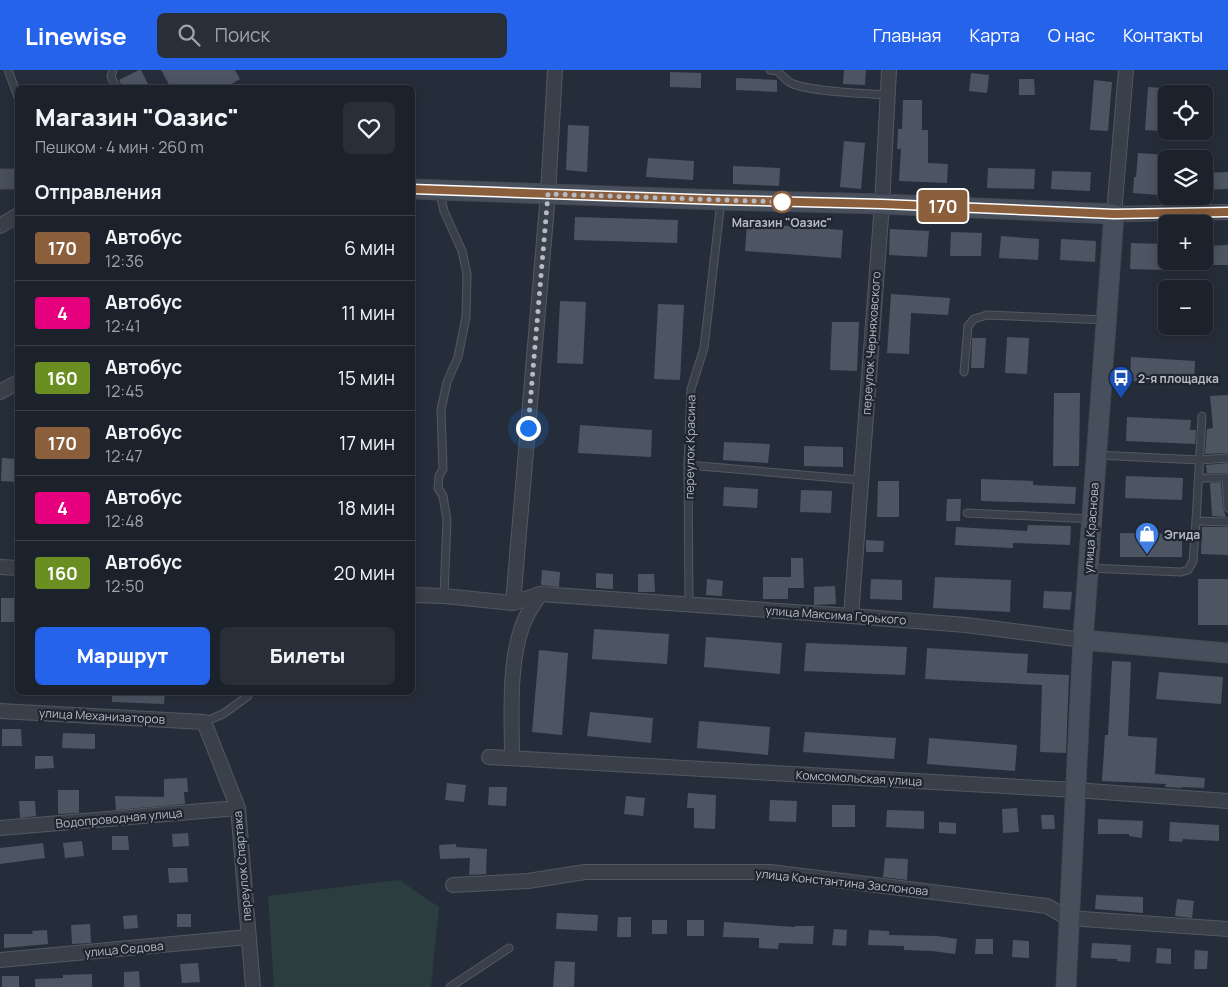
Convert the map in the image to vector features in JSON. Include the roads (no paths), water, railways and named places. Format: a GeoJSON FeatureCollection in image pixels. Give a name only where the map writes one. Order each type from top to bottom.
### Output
{"type":"FeatureCollection","features":[{"type":"Feature","properties":{"kind":"street"},"geometry":{"type":"LineString","coordinates":[[512,603],[548,194],[555,70]]}},
{"type":"Feature","properties":{"kind":"street","name":"переулок Черняховского"},"geometry":{"type":"LineString","coordinates":[[851,616],[882,204],[889,70]]}},
{"type":"Feature","properties":{"kind":"street","name":"улица Краснова"},"geometry":{"type":"LineString","coordinates":[[1066,987],[1083,640],[1126,70]]}},
{"type":"Feature","properties":{"kind":"street"},"geometry":{"type":"LineString","coordinates":[[0,179],[15,179]]}},
{"type":"Feature","properties":{"kind":"street"},"geometry":{"type":"LineString","coordinates":[[415,189],[882,204],[1114,214],[1228,212]]}},
{"type":"Feature","properties":{"kind":"street"},"geometry":{"type":"LineString","coordinates":[[0,226],[15,216]]}},
{"type":"Feature","properties":{"kind":"street"},"geometry":{"type":"LineString","coordinates":[[0,392],[15,384]]}},
{"type":"Feature","properties":{"kind":"street"},"geometry":{"type":"LineString","coordinates":[[0,567],[15,568]]}},
{"type":"Feature","properties":{"kind":"street"},"geometry":{"type":"LineString","coordinates":[[512,758],[513,677],[516,648],[531,607],[540,594]]}},
{"type":"Feature","properties":{"kind":"street","name":"улица Максима Горького"},"geometry":{"type":"LineString","coordinates":[[415,595],[512,603],[540,594],[851,616],[966,625],[1083,640],[1228,653]]}},
{"type":"Feature","properties":{"kind":"street","name":"улица Механизаторов"},"geometry":{"type":"LineString","coordinates":[[0,711],[204,722]]}},
{"type":"Feature","properties":{"kind":"street","name":"переулок Спартака"},"geometry":{"type":"LineString","coordinates":[[204,722],[238,808],[253,987]]}},
{"type":"Feature","properties":{"kind":"street","name":"Комсомольская улица"},"geometry":{"type":"LineString","coordinates":[[489,757],[1076,790],[1228,801]]}},
{"type":"Feature","properties":{"kind":"street","name":"Водопроводная улица"},"geometry":{"type":"LineString","coordinates":[[0,828],[238,808]]}},
{"type":"Feature","properties":{"kind":"street","name":"улица Константина Заслонова"},"geometry":{"type":"LineString","coordinates":[[453,885],[528,881],[585,872],[770,872],[1047,906],[1068,918],[1228,929]]}},
{"type":"Feature","properties":{"kind":"street","name":"улица Седова"},"geometry":{"type":"LineString","coordinates":[[0,960],[248,937]]}},
{"type":"Feature","properties":{"kind":"lane"},"geometry":{"type":"LineString","coordinates":[[8,70],[15,89]]}},
{"type":"Feature","properties":{"kind":"lane"},"geometry":{"type":"LineString","coordinates":[[114,70],[111,76],[115,85]]}},
{"type":"Feature","properties":{"kind":"lane"},"geometry":{"type":"LineString","coordinates":[[772,70],[777,71],[789,82],[804,86],[845,92],[888,95]]}},
{"type":"Feature","properties":{"kind":"lane"},"geometry":{"type":"LineString","coordinates":[[439,190],[444,211],[462,251],[467,274],[466,317],[458,356],[447,382],[441,410],[442,469],[438,488],[442,496],[447,520],[444,596]]}},
{"type":"Feature","properties":{"kind":"lane","name":"переулок Красина"},"geometry":{"type":"LineString","coordinates":[[689,606],[688,465],[691,389],[704,348],[721,200]]}},
{"type":"Feature","properties":{"kind":"lane"},"geometry":{"type":"LineString","coordinates":[[964,372],[968,326],[974,318],[987,315],[1107,320]]}},
{"type":"Feature","properties":{"kind":"lane"},"geometry":{"type":"LineString","coordinates":[[1088,568],[1181,572],[1188,570],[1193,561],[1202,416]]}},
{"type":"Feature","properties":{"kind":"lane"},"geometry":{"type":"LineString","coordinates":[[1097,455],[1200,460],[1228,458]]}},
{"type":"Feature","properties":{"kind":"lane"},"geometry":{"type":"LineString","coordinates":[[688,465],[861,480]]}},
{"type":"Feature","properties":{"kind":"lane"},"geometry":{"type":"LineString","coordinates":[[1199,478],[1227,478],[1228,508]]}},
{"type":"Feature","properties":{"kind":"lane"},"geometry":{"type":"LineString","coordinates":[[967,513],[1092,519]]}},
{"type":"Feature","properties":{"kind":"lane"},"geometry":{"type":"LineString","coordinates":[[1196,521],[1228,522]]}},
{"type":"Feature","properties":{"kind":"lane"},"geometry":{"type":"LineString","coordinates":[[204,722],[223,714],[248,695]]}},
{"type":"Feature","properties":{"kind":"lane"},"geometry":{"type":"LineString","coordinates":[[450,987],[509,948]]}},
{"type":"Feature","properties":{"kind":"place","name":"Магазин \"Оазис\""},"geometry":{"type":"Point","coordinates":[782,202]}},
{"type":"Feature","properties":{"kind":"place","name":"2-я площадка"},"geometry":{"type":"Point","coordinates":[1121,399]}},
{"type":"Feature","properties":{"kind":"place","name":"Эгида"},"geometry":{"type":"Point","coordinates":[1147,555]}}]}
